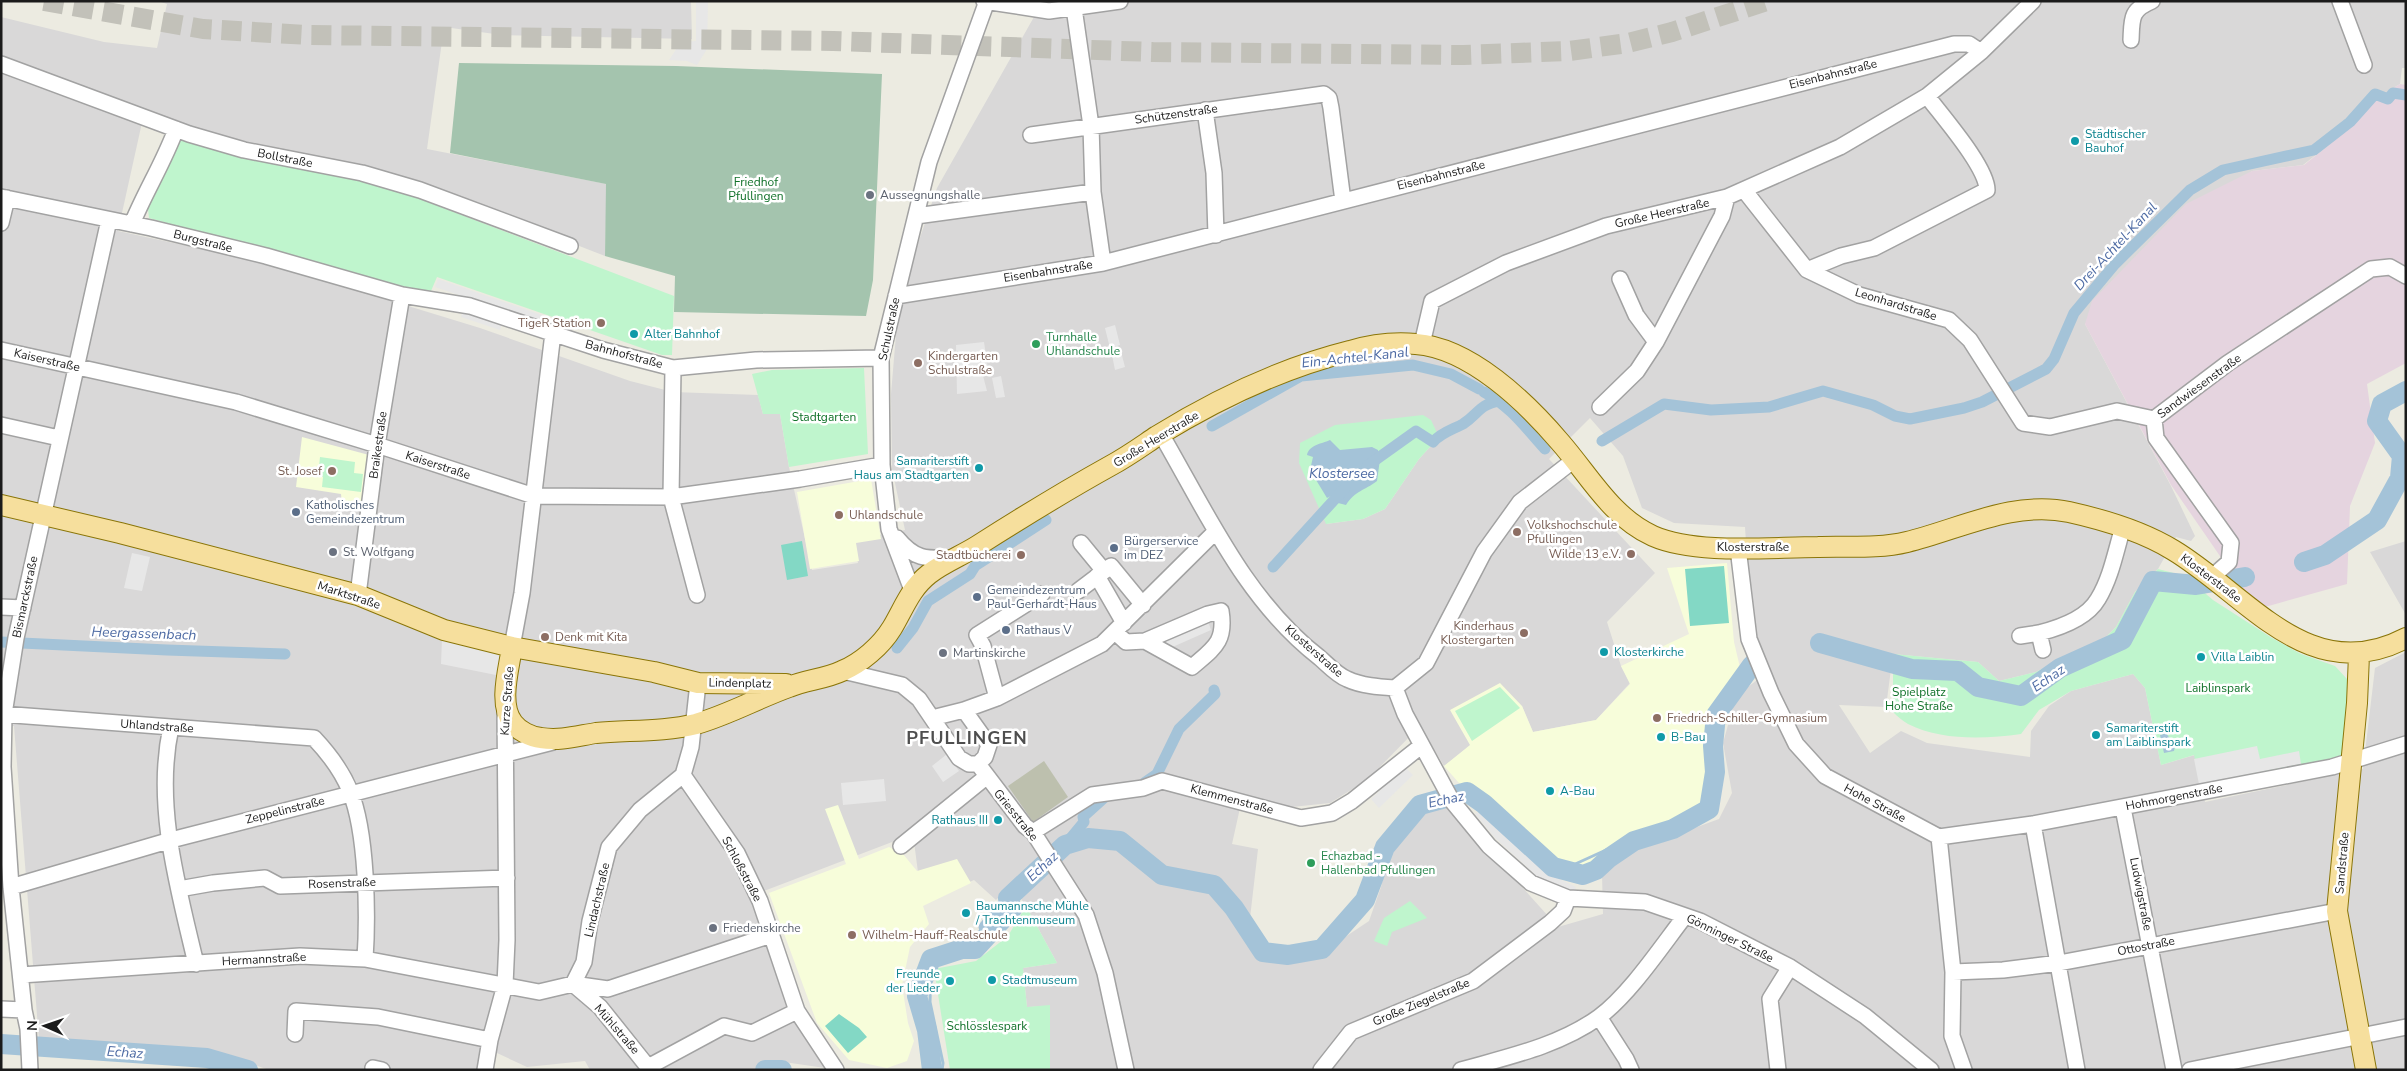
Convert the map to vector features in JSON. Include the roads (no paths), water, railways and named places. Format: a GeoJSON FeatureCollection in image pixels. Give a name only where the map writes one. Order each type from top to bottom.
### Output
{"type":"FeatureCollection","features":[{"type":"Feature","properties":{"kind":"main road","name":"Große Heerstraße"},"geometry":{"type":"LineString","coordinates":[[912,590],[932,571],[958,558],[1161,434],[1247,388],[1301,365],[1354,350],[1409,343],[1422,344],[1456,354],[1507,389],[1560,441],[1574,460]]}},
{"type":"Feature","properties":{"kind":"main road","name":"Klosterstraße"},"geometry":{"type":"LineString","coordinates":[[1574,460],[1598,492],[1620,513],[1649,534],[1684,545],[1738,548],[1878,546],[1902,543],[2007,513],[2045,509],[2064,511],[2123,527],[2167,546],[2207,572],[2236,596],[2294,638],[2324,651],[2359,655],[2387,648],[2406,638]]}},
{"type":"Feature","properties":{"kind":"main road","name":"Marktstraße"},"geometry":{"type":"LineString","coordinates":[[1,505],[120,533],[358,596],[444,630],[512,647],[654,672],[698,683]]}},
{"type":"Feature","properties":{"kind":"main road","name":"Lindenplatz"},"geometry":{"type":"LineString","coordinates":[[656,728],[693,725],[795,684],[843,671],[871,653],[889,634],[912,590]]}},
{"type":"Feature","properties":{"kind":"main road","name":"Kurze Straße"},"geometry":{"type":"LineString","coordinates":[[505,707],[512,647]]}},
{"type":"Feature","properties":{"kind":"main road","name":"Sandstraße"},"geometry":{"type":"LineString","coordinates":[[2359,655],[2338,911],[2366,1070]]}},
{"type":"Feature","properties":{"kind":"main road","name":"Lindenplatz"},"geometry":{"type":"LineString","coordinates":[[698,683],[795,684]]}},
{"type":"Feature","properties":{"kind":"main road","name":"Zeppelinstraße"},"geometry":{"type":"LineString","coordinates":[[505,707],[514,725],[533,738],[561,740],[590,734],[656,728]]}},
{"type":"Feature","properties":{"kind":"street"},"geometry":{"type":"LineString","coordinates":[[986,1],[1031,5],[1050,11],[1120,1]]}},
{"type":"Feature","properties":{"kind":"street","name":"Schulstraße"},"geometry":{"type":"LineString","coordinates":[[912,590],[889,529],[882,465],[881,358],[929,162],[986,1]]}},
{"type":"Feature","properties":{"kind":"street","name":"Große Heerstraße"},"geometry":{"type":"LineString","coordinates":[[1422,344],[1432,301],[1506,263],[1606,226],[1727,197],[1840,147],[1927,96],[1981,52],[2032,1]]}},
{"type":"Feature","properties":{"kind":"street"},"geometry":{"type":"LineString","coordinates":[[2131,40],[2136,11],[2140,6],[2152,1]]}},
{"type":"Feature","properties":{"kind":"street"},"geometry":{"type":"LineString","coordinates":[[2340,1],[2364,64]]}},
{"type":"Feature","properties":{"kind":"street"},"geometry":{"type":"LineString","coordinates":[[1074,8],[1091,126],[1092,192],[1103,263]]}},
{"type":"Feature","properties":{"kind":"street","name":"Eisenbahnstraße"},"geometry":{"type":"LineString","coordinates":[[896,296],[1103,263],[1954,44],[1969,44],[1981,52]]}},
{"type":"Feature","properties":{"kind":"street","name":"Bollstraße"},"geometry":{"type":"LineString","coordinates":[[1,64],[176,129],[244,150],[362,173],[420,190],[570,246]]}},
{"type":"Feature","properties":{"kind":"street","name":"Schützenstraße"},"geometry":{"type":"LineString","coordinates":[[1031,135],[1321,94],[1327,96],[1329,101],[1343,200]]}},
{"type":"Feature","properties":{"kind":"street"},"geometry":{"type":"LineString","coordinates":[[1808,270],[1841,256],[1874,248],[1987,190],[1987,181],[1975,161],[1927,96]]}},
{"type":"Feature","properties":{"kind":"street"},"geometry":{"type":"LineString","coordinates":[[1205,110],[1214,173],[1216,235]]}},
{"type":"Feature","properties":{"kind":"street"},"geometry":{"type":"LineString","coordinates":[[132,224],[146,190],[162,163],[176,129]]}},
{"type":"Feature","properties":{"kind":"street","name":"Leonhardstraße"},"geometry":{"type":"LineString","coordinates":[[1744,190],[1808,270],[1859,296],[1949,320],[1970,340],[2022,423],[2050,427],[2117,411],[2154,419]]}},
{"type":"Feature","properties":{"kind":"street"},"geometry":{"type":"LineString","coordinates":[[916,216],[1092,192]]}},
{"type":"Feature","properties":{"kind":"street"},"geometry":{"type":"LineString","coordinates":[[1600,406],[1637,371],[1656,342],[1722,216],[1727,197]]}},
{"type":"Feature","properties":{"kind":"street"},"geometry":{"type":"LineString","coordinates":[[1,224],[4,198]]}},
{"type":"Feature","properties":{"kind":"street","name":"Burgstraße"},"geometry":{"type":"LineString","coordinates":[[4,198],[132,224],[266,256],[402,295]]}},
{"type":"Feature","properties":{"kind":"street","name":"Bismarckstraße"},"geometry":{"type":"LineString","coordinates":[[30,1067],[28,1029],[24,1010],[11,887],[3,767],[2,714],[15,643],[59,438],[77,367],[109,220]]}},
{"type":"Feature","properties":{"kind":"street","name":"Sandwiesenstraße"},"geometry":{"type":"LineString","coordinates":[[2207,572],[2229,562],[2231,543],[2156,438],[2154,419],[2228,363],[2371,269],[2390,267],[2406,276]]}},
{"type":"Feature","properties":{"kind":"street"},"geometry":{"type":"LineString","coordinates":[[1620,279],[1636,315],[1656,342]]}},
{"type":"Feature","properties":{"kind":"street","name":"Bahnhofstraße"},"geometry":{"type":"LineString","coordinates":[[402,295],[470,306],[603,350],[673,368],[756,360],[881,358]]}},
{"type":"Feature","properties":{"kind":"street","name":"Braikestraße"},"geometry":{"type":"LineString","coordinates":[[358,596],[377,445],[402,295]]}},
{"type":"Feature","properties":{"kind":"street","name":"Kurze Straße"},"geometry":{"type":"LineString","coordinates":[[512,647],[534,496],[553,333]]}},
{"type":"Feature","properties":{"kind":"street","name":"Kaiserstraße"},"geometry":{"type":"LineString","coordinates":[[1,350],[236,402],[534,496],[671,497],[800,480],[882,465]]}},
{"type":"Feature","properties":{"kind":"street"},"geometry":{"type":"LineString","coordinates":[[673,368],[671,497],[697,595]]}},
{"type":"Feature","properties":{"kind":"street"},"geometry":{"type":"LineString","coordinates":[[1,425],[59,438]]}},
{"type":"Feature","properties":{"kind":"street","name":"Klosterstraße"},"geometry":{"type":"LineString","coordinates":[[1161,434],[1216,532],[1246,578],[1278,619],[1311,652],[1346,678],[1372,687],[1395,688]]}},
{"type":"Feature","properties":{"kind":"street"},"geometry":{"type":"LineString","coordinates":[[1395,688],[1426,662],[1484,552],[1520,502],[1574,460]]}},
{"type":"Feature","properties":{"kind":"street"},"geometry":{"type":"LineString","coordinates":[[2020,636],[2061,628],[2086,612],[2098,600],[2123,527]]}},
{"type":"Feature","properties":{"kind":"street"},"geometry":{"type":"LineString","coordinates":[[889,529],[908,552],[928,559],[958,558]]}},
{"type":"Feature","properties":{"kind":"street"},"geometry":{"type":"LineString","coordinates":[[932,718],[964,710],[997,698],[1102,644],[1216,532]]}},
{"type":"Feature","properties":{"kind":"street"},"geometry":{"type":"LineString","coordinates":[[1081,542],[1100,574],[1126,642],[1145,641],[1208,614],[1221,612],[1224,628],[1220,639],[1192,668],[1145,641]]}},
{"type":"Feature","properties":{"kind":"street","name":"Hohe Straße"},"geometry":{"type":"LineString","coordinates":[[1738,548],[1745,619],[1753,652],[1796,744],[1825,776],[1939,837]]}},
{"type":"Feature","properties":{"kind":"street"},"geometry":{"type":"LineString","coordinates":[[1078,591],[1111,566],[1142,605]]}},
{"type":"Feature","properties":{"kind":"street"},"geometry":{"type":"LineString","coordinates":[[997,698],[983,646],[976,635],[1042,594]]}},
{"type":"Feature","properties":{"kind":"street"},"geometry":{"type":"LineString","coordinates":[[1,607],[23,608]]}},
{"type":"Feature","properties":{"kind":"street"},"geometry":{"type":"LineString","coordinates":[[2039,633],[2043,650]]}},
{"type":"Feature","properties":{"kind":"street"},"geometry":{"type":"LineString","coordinates":[[843,671],[902,686],[919,699],[959,758],[969,764],[978,764],[985,757],[988,745],[964,710]]}},
{"type":"Feature","properties":{"kind":"street","name":"Lindenplatz"},"geometry":{"type":"LineString","coordinates":[[693,725],[698,683]]}},
{"type":"Feature","properties":{"kind":"street","name":"Gönninger Straße"},"geometry":{"type":"LineString","coordinates":[[1395,688],[1405,714],[1421,746],[1452,801],[1490,846],[1531,883],[1568,898],[1604,902],[1645,902],[1685,916],[1790,967],[1865,1016],[1931,1070]]}},
{"type":"Feature","properties":{"kind":"street","name":"Kurze Straße"},"geometry":{"type":"LineString","coordinates":[[485,1070],[490,1040],[505,985],[507,878],[504,753],[505,707]]}},
{"type":"Feature","properties":{"kind":"street","name":"Uhlandstraße"},"geometry":{"type":"LineString","coordinates":[[2,714],[314,738],[341,771],[351,794]]}},
{"type":"Feature","properties":{"kind":"street"},"geometry":{"type":"LineString","coordinates":[[683,775],[691,747],[693,725]]}},
{"type":"Feature","properties":{"kind":"street"},"geometry":{"type":"LineString","coordinates":[[170,727],[165,754],[164,799],[178,889],[196,964]]}},
{"type":"Feature","properties":{"kind":"street","name":"Zeppelinstraße"},"geometry":{"type":"LineString","coordinates":[[11,887],[171,840],[504,753],[561,740]]}},
{"type":"Feature","properties":{"kind":"street","name":"Hohmorgenstraße"},"geometry":{"type":"LineString","coordinates":[[1939,837],[2033,824],[2123,808],[2351,762],[2406,744]]}},
{"type":"Feature","properties":{"kind":"street","name":"Klemmenstraße"},"geometry":{"type":"LineString","coordinates":[[1033,832],[1092,795],[1143,788],[1162,781],[1301,818],[1332,813],[1352,801],[1421,746]]}},
{"type":"Feature","properties":{"kind":"street","name":"Griesstraße"},"geometry":{"type":"LineString","coordinates":[[978,764],[1025,826],[1033,832],[1086,915],[1105,973],[1126,1070]]}},
{"type":"Feature","properties":{"kind":"street","name":"Schloßstraße"},"geometry":{"type":"LineString","coordinates":[[683,775],[736,853],[760,901],[797,1010],[835,1067]]}},
{"type":"Feature","properties":{"kind":"street","name":"Lindachstraße"},"geometry":{"type":"LineString","coordinates":[[573,984],[584,962],[590,921],[609,846],[640,810],[683,775]]}},
{"type":"Feature","properties":{"kind":"street"},"geometry":{"type":"LineString","coordinates":[[901,846],[986,777]]}},
{"type":"Feature","properties":{"kind":"street"},"geometry":{"type":"LineString","coordinates":[[351,794],[361,835],[368,920],[365,959]]}},
{"type":"Feature","properties":{"kind":"street","name":"Ludwigstraße"},"geometry":{"type":"LineString","coordinates":[[2123,808],[2174,1070]]}},
{"type":"Feature","properties":{"kind":"street"},"geometry":{"type":"LineString","coordinates":[[2033,824],[2077,1070]]}},
{"type":"Feature","properties":{"kind":"street"},"geometry":{"type":"LineString","coordinates":[[1939,837],[1952,972],[1952,1036],[1964,1070]]}},
{"type":"Feature","properties":{"kind":"street","name":"Rosenstraße"},"geometry":{"type":"LineString","coordinates":[[178,889],[213,882],[265,878],[280,886],[507,878]]}},
{"type":"Feature","properties":{"kind":"street","name":"Große Ziegelstraße"},"geometry":{"type":"LineString","coordinates":[[1321,1070],[1351,1032],[1473,981],[1550,923],[1562,911],[1568,898]]}},
{"type":"Feature","properties":{"kind":"street","name":"Ottostraße"},"geometry":{"type":"LineString","coordinates":[[1952,972],[2003,970],[2058,963],[2338,911]]}},
{"type":"Feature","properties":{"kind":"street"},"geometry":{"type":"LineString","coordinates":[[1461,1070],[1555,1042],[1599,1017],[1635,981],[1685,916]]}},
{"type":"Feature","properties":{"kind":"street"},"geometry":{"type":"LineString","coordinates":[[505,985],[539,992],[573,984],[608,989],[771,935]]}},
{"type":"Feature","properties":{"kind":"street","name":"Hermannstraße"},"geometry":{"type":"LineString","coordinates":[[21,975],[300,956],[365,959],[505,985]]}},
{"type":"Feature","properties":{"kind":"street"},"geometry":{"type":"LineString","coordinates":[[1778,1070],[1770,999],[1790,967]]}},
{"type":"Feature","properties":{"kind":"street","name":"Mühlstraße"},"geometry":{"type":"LineString","coordinates":[[573,984],[600,1008],[648,1067],[724,1026],[752,1033],[797,1010]]}},
{"type":"Feature","properties":{"kind":"street"},"geometry":{"type":"LineString","coordinates":[[1,1009],[24,1010]]}},
{"type":"Feature","properties":{"kind":"street"},"geometry":{"type":"LineString","coordinates":[[295,1034],[296,1011],[378,1017],[490,1040]]}},
{"type":"Feature","properties":{"kind":"street"},"geometry":{"type":"LineString","coordinates":[[1599,1017],[1631,1070]]}},
{"type":"Feature","properties":{"kind":"street"},"geometry":{"type":"LineString","coordinates":[[2190,1070],[2406,1027]]}},
{"type":"Feature","properties":{"kind":"water","name":"Klostersee"},"geometry":{"type":"Polygon","coordinates":[[[1330,440],[1340,450],[1372,447],[1378,450],[1380,459],[1377,481],[1357,493],[1346,505],[1338,503],[1331,496],[1327,498],[1310,470],[1313,457],[1307,455],[1310,449],[1330,440]]]}},
{"type":"Feature","properties":{"kind":"water"},"geometry":{"type":"Polygon","coordinates":[[[2166,733],[2175,746],[2174,751],[2164,753],[2160,735],[2166,733]]]}},
{"type":"Feature","properties":{"kind":"waterway","name":"Drei-Achtel-Kanal"},"geometry":{"type":"LineString","coordinates":[[1602,441],[1664,404],[1711,410],[1769,407],[1823,391],[1873,405],[1895,416],[1910,419],[1964,408],[1982,402],[2046,369],[2054,359],[2074,313],[2115,264],[2190,190],[2223,170],[2314,150],[2350,122],[2375,94],[2388,99],[2393,93],[2406,95]]}},
{"type":"Feature","properties":{"kind":"waterway","name":"Ein-Achtel-Kanal"},"geometry":{"type":"LineString","coordinates":[[1212,426],[1301,376],[1413,365],[1451,374],[1479,389]]}},
{"type":"Feature","properties":{"kind":"waterway","name":"Echaz"},"geometry":{"type":"LineString","coordinates":[[2304,562],[2325,555],[2377,520],[2400,478],[2402,456],[2377,421],[2382,404],[2406,391]]}},
{"type":"Feature","properties":{"kind":"waterway","name":"Drei-Achtel-Kanal"},"geometry":{"type":"LineString","coordinates":[[1484,392],[1509,410],[1545,449]]}},
{"type":"Feature","properties":{"kind":"waterway"},"geometry":{"type":"LineString","coordinates":[[1367,466],[1416,431],[1433,442],[1444,433],[1463,424],[1483,407],[1499,401]]}},
{"type":"Feature","properties":{"kind":"waterway"},"geometry":{"type":"LineString","coordinates":[[1273,567],[1345,488]]}},
{"type":"Feature","properties":{"kind":"waterway"},"geometry":{"type":"LineString","coordinates":[[897,648],[913,628],[928,601],[970,574],[975,566],[1046,520]]}},
{"type":"Feature","properties":{"kind":"waterway","name":"Echaz"},"geometry":{"type":"LineString","coordinates":[[1820,643],[1912,669],[1958,671],[1978,687],[2021,696],[2060,668],[2122,640],[2153,581],[2196,585],[2245,577]]}},
{"type":"Feature","properties":{"kind":"waterway","name":"Heergassenbach"},"geometry":{"type":"LineString","coordinates":[[1,642],[285,654]]}},
{"type":"Feature","properties":{"kind":"waterway","name":"Echaz"},"geometry":{"type":"LineString","coordinates":[[932,1070],[927,1030],[917,996],[931,959],[962,949],[975,949],[1012,909],[1008,898],[1065,845],[1088,838],[1120,841],[1162,875],[1214,885],[1234,908],[1263,952],[1288,955],[1322,949],[1365,900],[1385,847],[1420,805],[1467,792],[1484,804],[1553,867],[1583,875],[1596,870],[1609,858],[1634,841],[1673,829],[1709,809],[1715,772],[1713,746],[1716,715],[1752,665]]}},
{"type":"Feature","properties":{"kind":"waterway"},"geometry":{"type":"LineString","coordinates":[[1144,783],[1157,774],[1179,729],[1215,694],[1214,690]]}},
{"type":"Feature","properties":{"kind":"waterway"},"geometry":{"type":"LineString","coordinates":[[1065,845],[1084,822],[1083,817],[1104,798]]}},
{"type":"Feature","properties":{"kind":"waterway"},"geometry":{"type":"LineString","coordinates":[[1562,870],[1606,850],[1617,853]]}},
{"type":"Feature","properties":{"kind":"waterway","name":"Echaz"},"geometry":{"type":"LineString","coordinates":[[984,927],[1008,898]]}},
{"type":"Feature","properties":{"kind":"waterway","name":"Echaz"},"geometry":{"type":"LineString","coordinates":[[962,949],[973,937]]}},
{"type":"Feature","properties":{"kind":"waterway"},"geometry":{"type":"LineString","coordinates":[[931,959],[930,1002],[943,1063],[942,1070]]}},
{"type":"Feature","properties":{"kind":"waterway","name":"Echaz"},"geometry":{"type":"LineString","coordinates":[[1,1044],[207,1058],[248,1070]]}},
{"type":"Feature","properties":{"kind":"waterway","name":"Echaz"},"geometry":{"type":"LineString","coordinates":[[765,1070],[782,1070]]}},
{"type":"Feature","properties":{"kind":"tunnel"},"geometry":{"type":"LineString","coordinates":[[44,1],[203,29],[308,35],[833,41],[1153,52],[1463,55],[1569,51],[1628,43],[1672,32],[1767,1]]}},
{"type":"Feature","properties":{"kind":"place","name":"Städtischer Bauhof"},"geometry":{"type":"Point","coordinates":[2075,141]}},
{"type":"Feature","properties":{"kind":"place","name":"Aussegnungshalle"},"geometry":{"type":"Point","coordinates":[870,195]}},
{"type":"Feature","properties":{"kind":"place","name":"TigeR Station"},"geometry":{"type":"Point","coordinates":[601,323]}},
{"type":"Feature","properties":{"kind":"place","name":"Alter Bahnhof"},"geometry":{"type":"Point","coordinates":[634,334]}},
{"type":"Feature","properties":{"kind":"place","name":"Turnhalle Uhlandschule"},"geometry":{"type":"Point","coordinates":[1036,344]}},
{"type":"Feature","properties":{"kind":"place","name":"Kindergarten Schulstraße"},"geometry":{"type":"Point","coordinates":[918,363]}},
{"type":"Feature","properties":{"kind":"place","name":"Samariterstift Haus am Stadtgarten"},"geometry":{"type":"Point","coordinates":[979,468]}},
{"type":"Feature","properties":{"kind":"place","name":"St. Josef"},"geometry":{"type":"Point","coordinates":[332,471]}},
{"type":"Feature","properties":{"kind":"place","name":"Katholisches Gemeindezentrum"},"geometry":{"type":"Point","coordinates":[296,512]}},
{"type":"Feature","properties":{"kind":"place","name":"Uhlandschule"},"geometry":{"type":"Point","coordinates":[839,515]}},
{"type":"Feature","properties":{"kind":"place","name":"Volkshochschule Pfullingen"},"geometry":{"type":"Point","coordinates":[1517,532]}},
{"type":"Feature","properties":{"kind":"place","name":"Bürgerservice im DEZ"},"geometry":{"type":"Point","coordinates":[1114,548]}},
{"type":"Feature","properties":{"kind":"place","name":"St. Wolfgang"},"geometry":{"type":"Point","coordinates":[333,552]}},
{"type":"Feature","properties":{"kind":"place","name":"Wilde 13 e.V."},"geometry":{"type":"Point","coordinates":[1631,554]}},
{"type":"Feature","properties":{"kind":"place","name":"Stadtbücherei"},"geometry":{"type":"Point","coordinates":[1021,555]}},
{"type":"Feature","properties":{"kind":"place","name":"Gemeindezentrum Paul-Gerhardt-Haus"},"geometry":{"type":"Point","coordinates":[977,597]}},
{"type":"Feature","properties":{"kind":"place","name":"Rathaus V"},"geometry":{"type":"Point","coordinates":[1006,630]}},
{"type":"Feature","properties":{"kind":"place","name":"Kinderhaus Klostergarten"},"geometry":{"type":"Point","coordinates":[1524,633]}},
{"type":"Feature","properties":{"kind":"place","name":"Denk mit Kita"},"geometry":{"type":"Point","coordinates":[545,637]}},
{"type":"Feature","properties":{"kind":"place","name":"Klosterkirche"},"geometry":{"type":"Point","coordinates":[1604,652]}},
{"type":"Feature","properties":{"kind":"place","name":"Martinskirche"},"geometry":{"type":"Point","coordinates":[943,653]}},
{"type":"Feature","properties":{"kind":"place","name":"Villa Laiblin"},"geometry":{"type":"Point","coordinates":[2201,657]}},
{"type":"Feature","properties":{"kind":"place","name":"Friedrich-Schiller-Gymnasium"},"geometry":{"type":"Point","coordinates":[1657,718]}},
{"type":"Feature","properties":{"kind":"place","name":"Samariterstift am Laiblinspark"},"geometry":{"type":"Point","coordinates":[2096,735]}},
{"type":"Feature","properties":{"kind":"place","name":"B-Bau"},"geometry":{"type":"Point","coordinates":[1661,737]}},
{"type":"Feature","properties":{"kind":"place","name":"A-Bau"},"geometry":{"type":"Point","coordinates":[1550,791]}},
{"type":"Feature","properties":{"kind":"place","name":"Rathaus III"},"geometry":{"type":"Point","coordinates":[998,820]}},
{"type":"Feature","properties":{"kind":"place","name":"Echazbad - Hallenbad Pfullingen"},"geometry":{"type":"Point","coordinates":[1311,863]}},
{"type":"Feature","properties":{"kind":"place","name":"Baumannsche Mühle / Trachtenmuseum"},"geometry":{"type":"Point","coordinates":[966,913]}},
{"type":"Feature","properties":{"kind":"place","name":"Friedenskirche"},"geometry":{"type":"Point","coordinates":[713,928]}},
{"type":"Feature","properties":{"kind":"place","name":"Wilhelm-Hauff-Realschule"},"geometry":{"type":"Point","coordinates":[852,935]}},
{"type":"Feature","properties":{"kind":"place","name":"Stadtmuseum"},"geometry":{"type":"Point","coordinates":[992,980]}},
{"type":"Feature","properties":{"kind":"place","name":"Freunde der Lieder"},"geometry":{"type":"Point","coordinates":[950,981]}},
{"type":"Feature","properties":{"kind":"district","name":"PFULLINGEN"},"geometry":{"type":"Point","coordinates":[967,738]}},
{"type":"Feature","properties":{"kind":"park label","name":"Friedhof Pfullingen"},"geometry":{"type":"Point","coordinates":[756,189]}},
{"type":"Feature","properties":{"kind":"park label","name":"Stadtgarten"},"geometry":{"type":"Point","coordinates":[824,417]}},
{"type":"Feature","properties":{"kind":"park label","name":"Laiblinspark"},"geometry":{"type":"Point","coordinates":[2218,688]}},
{"type":"Feature","properties":{"kind":"park label","name":"Spielplatz Hohe Straße"},"geometry":{"type":"Point","coordinates":[1919,699]}},
{"type":"Feature","properties":{"kind":"park label","name":"Schlösslespark"},"geometry":{"type":"Point","coordinates":[987,1026]}}]}
